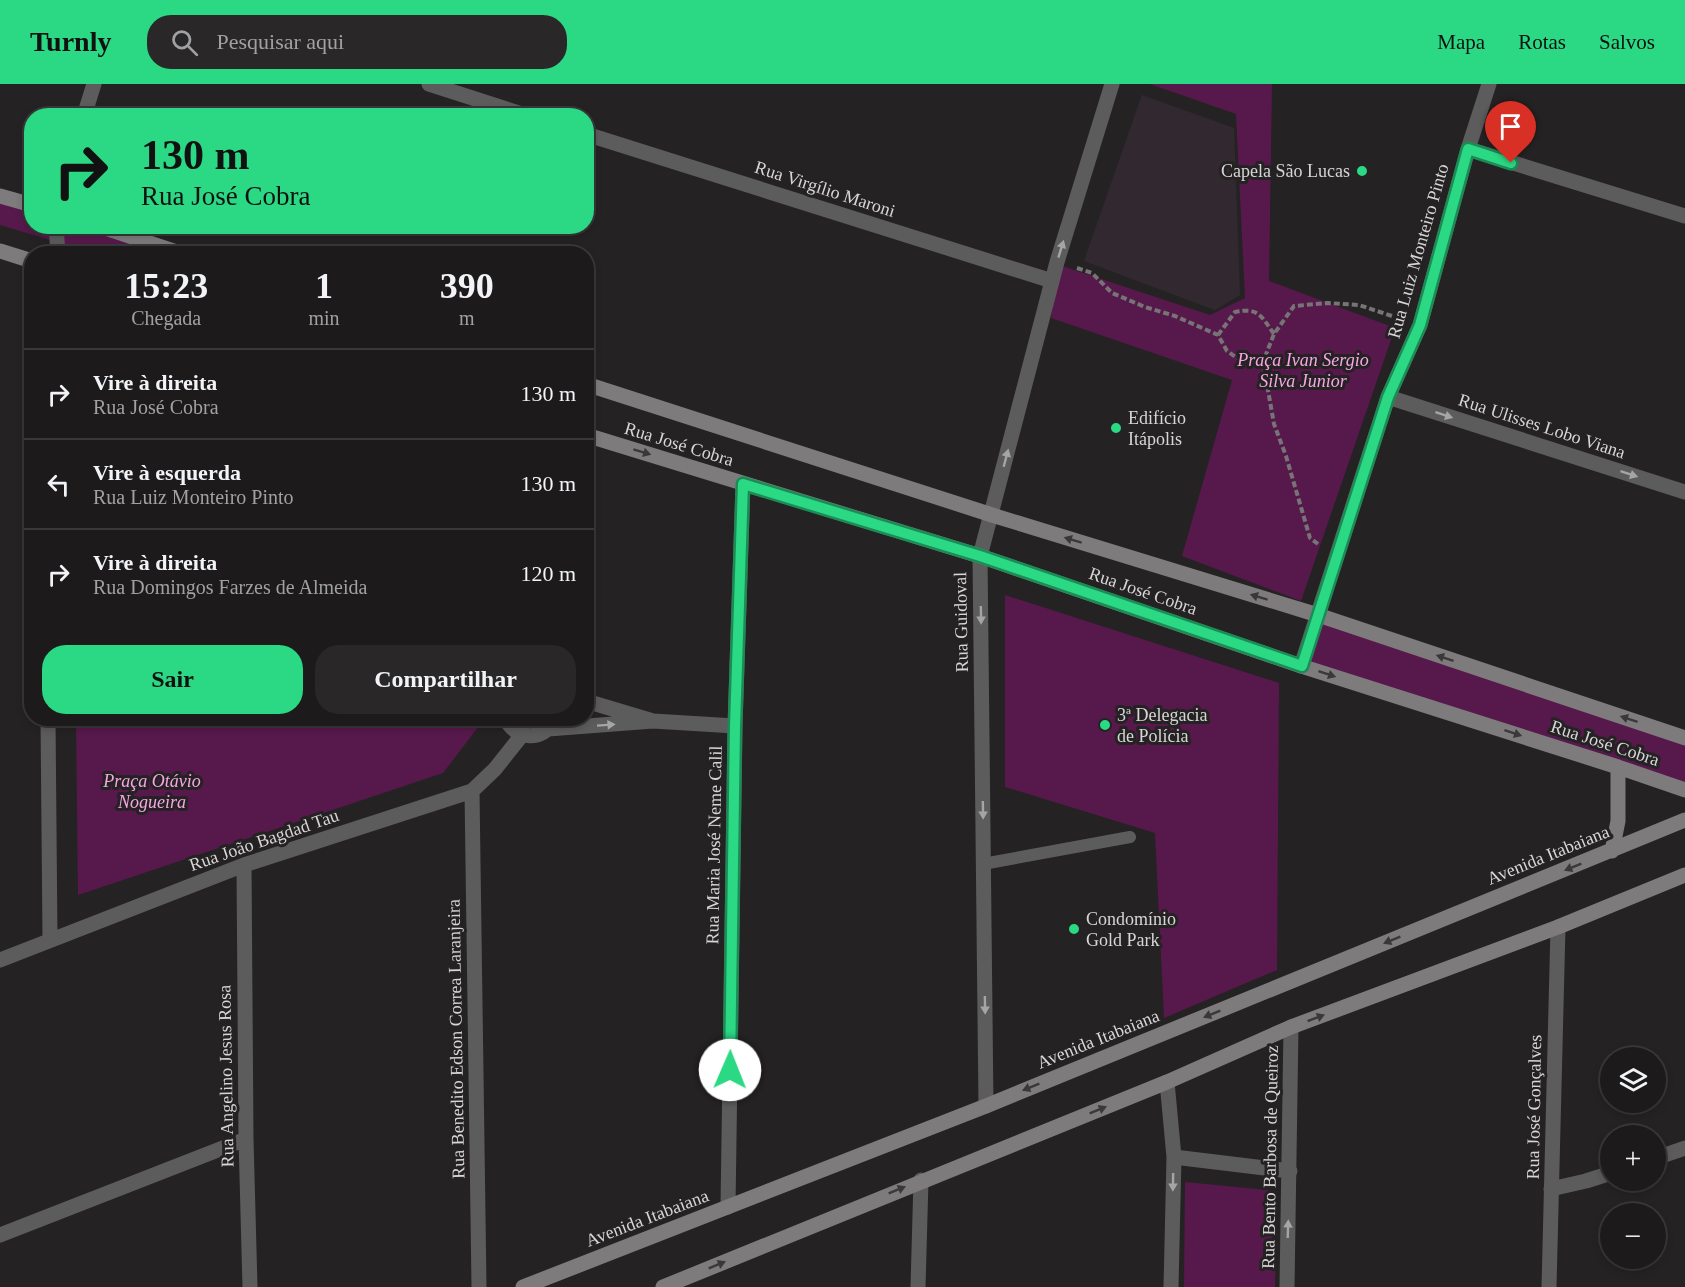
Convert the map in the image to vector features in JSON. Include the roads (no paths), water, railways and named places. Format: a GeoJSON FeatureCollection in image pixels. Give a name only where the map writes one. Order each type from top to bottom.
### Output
{"type":"FeatureCollection","features":[{"type":"Feature","properties":{"kind":"street"},"geometry":{"type":"LineString","coordinates":[[86,108],[94,84]]}},
{"type":"Feature","properties":{"kind":"street"},"geometry":{"type":"LineString","coordinates":[[429,84],[503,108]]}},
{"type":"Feature","properties":{"kind":"street","name":"Rua Guidoval"},"geometry":{"type":"LineString","coordinates":[[986,1106],[980,556],[1057,262],[1112,84]]}},
{"type":"Feature","properties":{"kind":"street","name":"Rua Luiz Monteiro Pinto"},"geometry":{"type":"LineString","coordinates":[[1302,666],[1388,397],[1420,325],[1468,149],[1489,84]]}},
{"type":"Feature","properties":{"kind":"street","name":"Rua Virgílio Maroni"},"geometry":{"type":"LineString","coordinates":[[594,137],[1052,281]]}},
{"type":"Feature","properties":{"kind":"street"},"geometry":{"type":"LineString","coordinates":[[1468,149],[1685,216]]}},
{"type":"Feature","properties":{"kind":"street"},"geometry":{"type":"LineString","coordinates":[[0,196],[24,203]]}},
{"type":"Feature","properties":{"kind":"street"},"geometry":{"type":"LineString","coordinates":[[123,234],[159,246]]}},
{"type":"Feature","properties":{"kind":"street"},"geometry":{"type":"LineString","coordinates":[[0,252],[24,259]]}},
{"type":"Feature","properties":{"kind":"street","name":"Rua José Cobra"},"geometry":{"type":"LineString","coordinates":[[594,387],[992,515],[1318,615],[1685,738]]}},
{"type":"Feature","properties":{"kind":"street","name":"Rua Ulisses Lobo Viana"},"geometry":{"type":"LineString","coordinates":[[1388,397],[1685,492]]}},
{"type":"Feature","properties":{"kind":"street","name":"Rua José Cobra"},"geometry":{"type":"LineString","coordinates":[[594,437],[980,556],[1302,666],[1618,766],[1685,790]]}},
{"type":"Feature","properties":{"kind":"street","name":"Rua Maria José Neme Calil"},"geometry":{"type":"LineString","coordinates":[[728,1207],[735,726],[743,484]]}},
{"type":"Feature","properties":{"kind":"street"},"geometry":{"type":"LineString","coordinates":[[594,703],[653,721]]}},
{"type":"Feature","properties":{"kind":"street"},"geometry":{"type":"LineString","coordinates":[[594,723],[653,721],[735,726]]}},
{"type":"Feature","properties":{"kind":"street"},"geometry":{"type":"LineString","coordinates":[[48,726],[50,939]]}},
{"type":"Feature","properties":{"kind":"street"},"geometry":{"type":"LineString","coordinates":[[511,726],[522,735],[531,736],[548,726]]}},
{"type":"Feature","properties":{"kind":"street","name":"Rua João Bagdad Tau"},"geometry":{"type":"LineString","coordinates":[[0,960],[244,866],[472,791],[495,769],[522,735]]}},
{"type":"Feature","properties":{"kind":"street"},"geometry":{"type":"LineString","coordinates":[[1612,851],[1618,821],[1618,766]]}},
{"type":"Feature","properties":{"kind":"street","name":"Rua Benedito Edson Correa Laranjeira"},"geometry":{"type":"LineString","coordinates":[[472,791],[478,1287]]}},
{"type":"Feature","properties":{"kind":"street","name":"Avenida Itabaiana"},"geometry":{"type":"LineString","coordinates":[[523,1287],[986,1106],[1685,820]]}},
{"type":"Feature","properties":{"kind":"street","name":"Rua Angelino Jesus Rosa"},"geometry":{"type":"LineString","coordinates":[[244,866],[246,1139],[250,1287]]}},
{"type":"Feature","properties":{"kind":"street"},"geometry":{"type":"LineString","coordinates":[[665,1287],[921,1180],[1167,1082],[1291,1028],[1558,927],[1685,875]]}},
{"type":"Feature","properties":{"kind":"street","name":"Rua José Gonçalves"},"geometry":{"type":"LineString","coordinates":[[1549,1287],[1558,927]]}},
{"type":"Feature","properties":{"kind":"street","name":"Rua Bento Barbosa de Queiroz"},"geometry":{"type":"LineString","coordinates":[[1287,1287],[1291,1028]]}},
{"type":"Feature","properties":{"kind":"street"},"geometry":{"type":"LineString","coordinates":[[1167,1082],[1174,1157],[1171,1287]]}},
{"type":"Feature","properties":{"kind":"street"},"geometry":{"type":"LineString","coordinates":[[0,1235],[246,1139]]}},
{"type":"Feature","properties":{"kind":"street"},"geometry":{"type":"LineString","coordinates":[[1666,1155],[1685,1148]]}},
{"type":"Feature","properties":{"kind":"street"},"geometry":{"type":"LineString","coordinates":[[1174,1157],[1290,1171]]}},
{"type":"Feature","properties":{"kind":"street"},"geometry":{"type":"LineString","coordinates":[[1551,1189],[1600,1177]]}},
{"type":"Feature","properties":{"kind":"street"},"geometry":{"type":"LineString","coordinates":[[918,1287],[921,1180]]}},
{"type":"Feature","properties":{"kind":"lane"},"geometry":{"type":"LineString","coordinates":[[984,864],[1130,837]]}},
{"type":"Feature","properties":{"kind":"place","name":"Capela São Lucas"},"geometry":{"type":"Point","coordinates":[1362,171]}},
{"type":"Feature","properties":{"kind":"place","name":"Edifício Itápolis"},"geometry":{"type":"Point","coordinates":[1116,428]}},
{"type":"Feature","properties":{"kind":"place","name":"3ª Delegacia de Polícia"},"geometry":{"type":"Point","coordinates":[1105,725]}},
{"type":"Feature","properties":{"kind":"place","name":"Condomínio Gold Park"},"geometry":{"type":"Point","coordinates":[1074,929]}},
{"type":"Feature","properties":{"kind":"park label","name":"Praça Ivan Sergio Silva Junior"},"geometry":{"type":"Point","coordinates":[1303,370]}},
{"type":"Feature","properties":{"kind":"park label","name":"Praça Otávio Nogueira"},"geometry":{"type":"Point","coordinates":[152,791]}}]}
